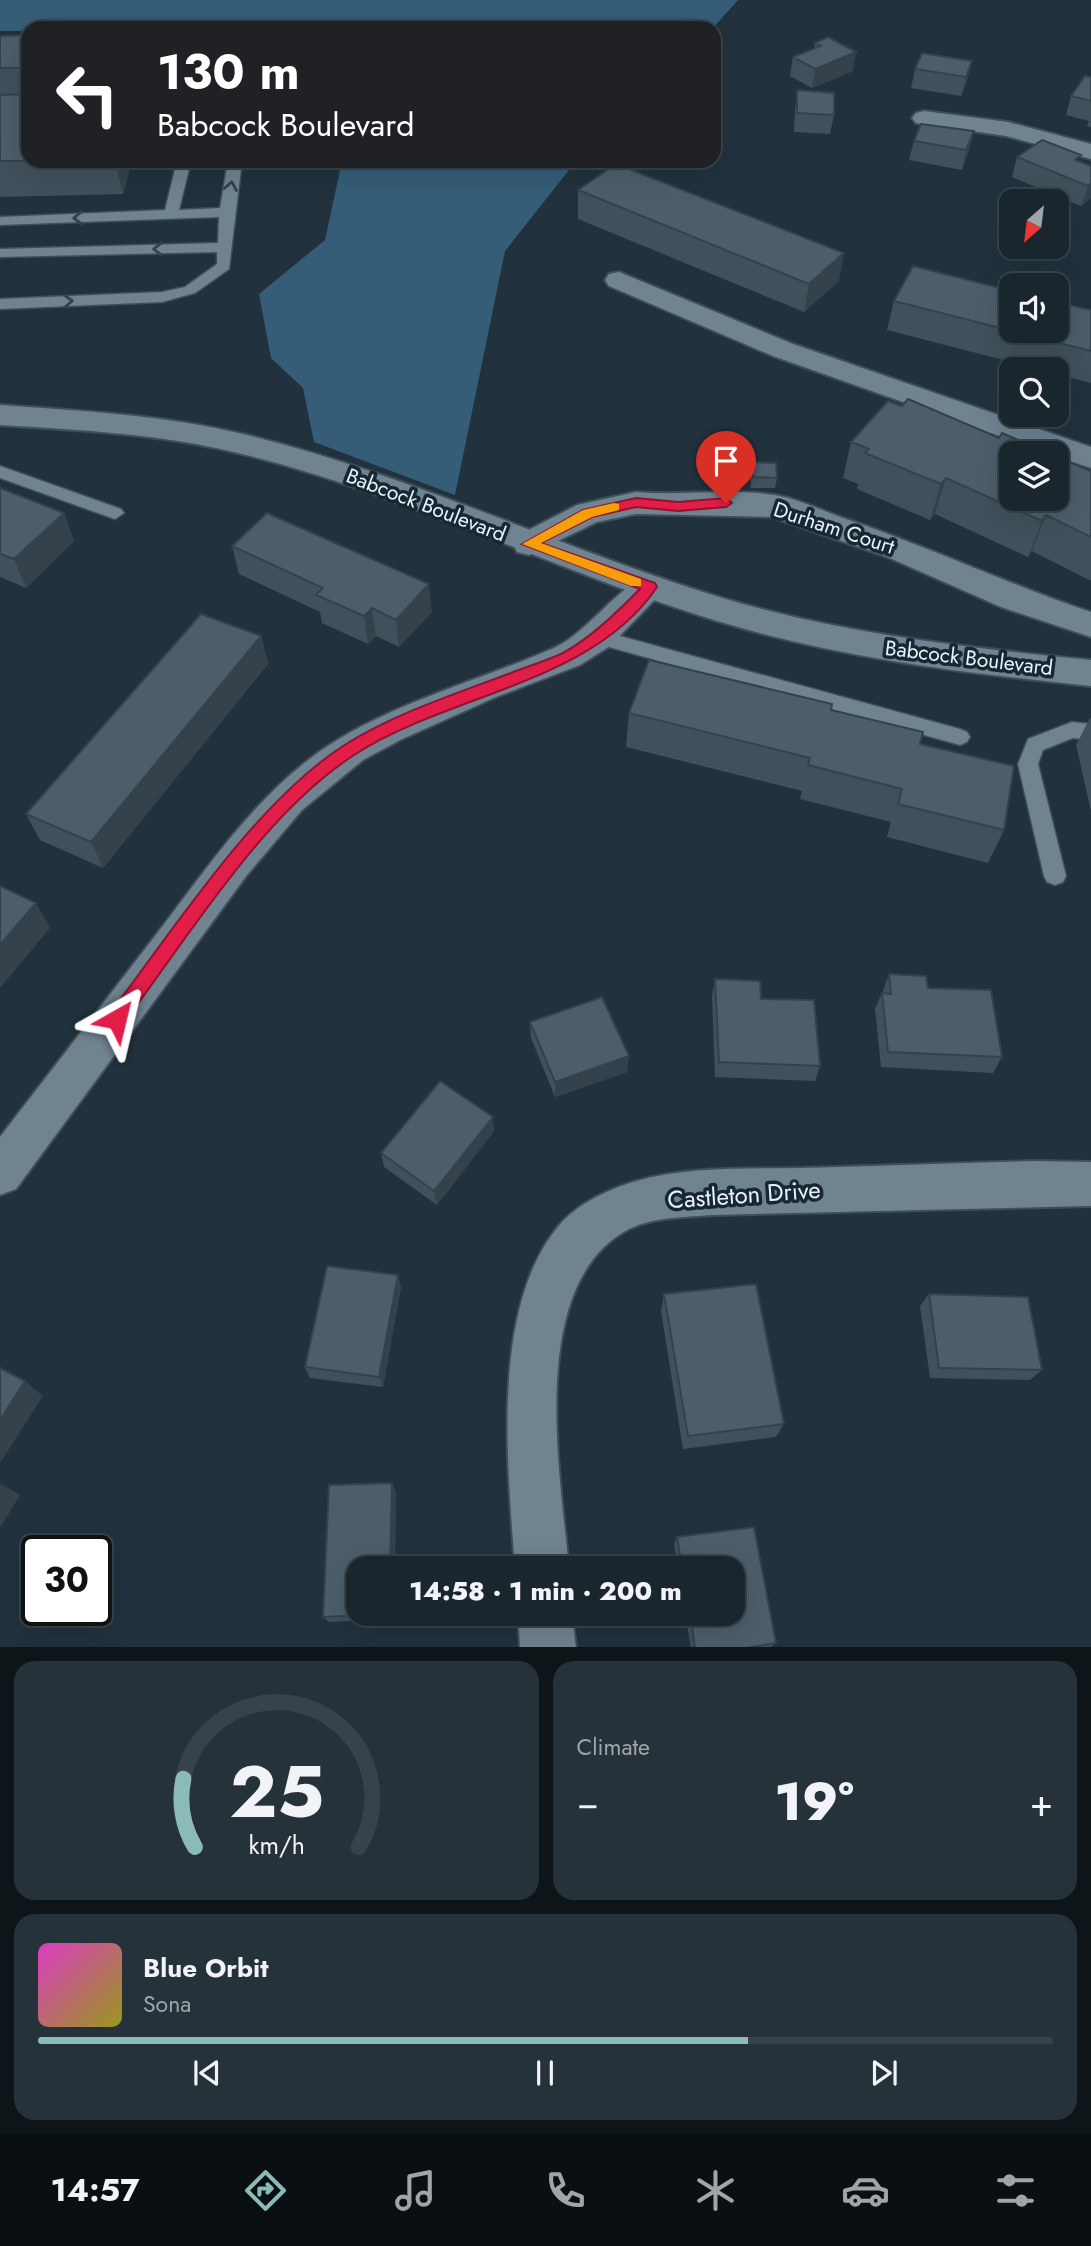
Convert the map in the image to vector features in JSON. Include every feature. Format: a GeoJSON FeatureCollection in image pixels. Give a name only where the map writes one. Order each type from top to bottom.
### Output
{"type":"FeatureCollection","features":[{"type":"Feature","properties":{"kind":"street"},"geometry":{"type":"LineString","coordinates":[[924,118],[1009,129],[1091,152]]}},
{"type":"Feature","properties":{"kind":"street"},"geometry":{"type":"LineString","coordinates":[[619,280],[783,350],[1091,458]]}},
{"type":"Feature","properties":{"kind":"street","name":"Babcock Boulevard"},"geometry":{"type":"LineString","coordinates":[[0,415],[152,428],[244,444],[349,475],[529,544],[727,611],[838,639],[948,657],[1091,673]]}},
{"type":"Feature","properties":{"kind":"street","name":"Durham Court"},"geometry":{"type":"LineString","coordinates":[[529,544],[588,513],[636,503],[775,506],[897,548],[1013,598],[1091,625]]}},
{"type":"Feature","properties":{"kind":"street"},"geometry":{"type":"LineString","coordinates":[[0,1173],[233,864],[289,799],[350,750],[387,730],[461,696],[568,656],[598,637],[650,587]]}},
{"type":"Feature","properties":{"kind":"street","name":"Castleton Drive"},"geometry":{"type":"LineString","coordinates":[[541,1556],[533,1446],[534,1386],[540,1332],[556,1276],[567,1253],[590,1226],[632,1206],[692,1194],[1034,1182],[1091,1184]]}},
{"type":"Feature","properties":{"kind":"street"},"geometry":{"type":"LineString","coordinates":[[546,1626],[548,1647]]}},
{"type":"Feature","properties":{"kind":"lane"},"geometry":{"type":"LineString","coordinates":[[171,215],[182,168]]}},
{"type":"Feature","properties":{"kind":"lane"},"geometry":{"type":"LineString","coordinates":[[0,304],[162,297],[190,290],[224,266],[227,212],[234,168]]}},
{"type":"Feature","properties":{"kind":"lane"},"geometry":{"type":"LineString","coordinates":[[0,221],[227,212]]}},
{"type":"Feature","properties":{"kind":"lane"},"geometry":{"type":"LineString","coordinates":[[0,253],[226,247]]}},
{"type":"Feature","properties":{"kind":"lane"},"geometry":{"type":"LineString","coordinates":[[0,472],[115,513]]}},
{"type":"Feature","properties":{"kind":"lane"},"geometry":{"type":"LineString","coordinates":[[598,637],[960,737]]}},
{"type":"Feature","properties":{"kind":"lane"},"geometry":{"type":"LineString","coordinates":[[1055,876],[1028,764],[1035,745],[1072,730],[1091,732]]}},
{"type":"Feature","properties":{"kind":"shaded area"},"geometry":{"type":"Polygon","coordinates":[[[0,0],[738,0],[719,21],[21,21],[21,31],[0,31],[0,0]]]}},
{"type":"Feature","properties":{"kind":"shaded area"},"geometry":{"type":"Polygon","coordinates":[[[340,168],[570,168],[505,251],[455,495],[314,442],[303,388],[271,358],[259,294],[325,240],[340,168]]]}},
{"type":"Feature","properties":{"kind":"building"},"geometry":{"type":"Polygon","coordinates":[[[21,35],[21,68],[0,68],[0,36],[21,35]]]}},
{"type":"Feature","properties":{"kind":"building"},"geometry":{"type":"Polygon","coordinates":[[[828,37],[856,52],[815,69],[793,57],[821,46],[815,43],[828,37]]]}},
{"type":"Feature","properties":{"kind":"building"},"geometry":{"type":"Polygon","coordinates":[[[922,53],[972,61],[966,77],[915,69],[922,53]]]}},
{"type":"Feature","properties":{"kind":"building"},"geometry":{"type":"Polygon","coordinates":[[[1085,76],[1091,77],[1091,101],[1071,96],[1085,76]]]}},
{"type":"Feature","properties":{"kind":"building"},"geometry":{"type":"Polygon","coordinates":[[[797,90],[834,93],[834,115],[797,113],[797,90]]]}},
{"type":"Feature","properties":{"kind":"building"},"geometry":{"type":"Polygon","coordinates":[[[21,94],[21,161],[0,161],[0,95],[21,94]]]}},
{"type":"Feature","properties":{"kind":"building"},"geometry":{"type":"Polygon","coordinates":[[[921,124],[974,131],[966,150],[914,141],[921,124]]]}},
{"type":"Feature","properties":{"kind":"building"},"geometry":{"type":"Polygon","coordinates":[[[1042,140],[1081,155],[1075,160],[1091,166],[1091,183],[1088,186],[1017,157],[1042,140]]]}},
{"type":"Feature","properties":{"kind":"building"},"geometry":{"type":"Polygon","coordinates":[[[610,168],[626,168],[844,253],[809,284],[578,190],[610,168]]]}},
{"type":"Feature","properties":{"kind":"building"},"geometry":{"type":"Polygon","coordinates":[[[913,266],[999,288],[999,328],[894,301],[913,266]]]}},
{"type":"Feature","properties":{"kind":"building"},"geometry":{"type":"Polygon","coordinates":[[[1069,305],[1091,310],[1091,351],[1059,343],[1069,343],[1069,305]]]}},
{"type":"Feature","properties":{"kind":"building"},"geometry":{"type":"Polygon","coordinates":[[[908,399],[999,438],[1002,433],[1021,441],[999,441],[999,502],[946,478],[941,484],[865,453],[869,449],[851,442],[888,401],[902,406],[908,399]]]}},
{"type":"Feature","properties":{"kind":"building"},"geometry":{"type":"Polygon","coordinates":[[[752,462],[776,463],[777,478],[753,477],[752,462]]]}},
{"type":"Feature","properties":{"kind":"building"},"geometry":{"type":"Polygon","coordinates":[[[1069,462],[1091,471],[1091,537],[1046,515],[1042,521],[1020,511],[1069,511],[1069,462]]]}},
{"type":"Feature","properties":{"kind":"building"},"geometry":{"type":"Polygon","coordinates":[[[0,488],[64,513],[14,559],[0,554],[0,488]]]}},
{"type":"Feature","properties":{"kind":"building"},"geometry":{"type":"Polygon","coordinates":[[[267,513],[429,584],[396,620],[372,608],[364,616],[316,595],[323,588],[232,546],[267,513]]]}},
{"type":"Feature","properties":{"kind":"building"},"geometry":{"type":"Polygon","coordinates":[[[201,614],[261,636],[91,842],[26,814],[201,614]]]}},
{"type":"Feature","properties":{"kind":"building"},"geometry":{"type":"Polygon","coordinates":[[[649,660],[832,704],[831,710],[923,732],[920,744],[1014,766],[1004,830],[898,804],[902,789],[808,765],[810,758],[629,713],[649,660]]]}},
{"type":"Feature","properties":{"kind":"building"},"geometry":{"type":"Polygon","coordinates":[[[0,886],[36,903],[0,945],[0,886]]]}},
{"type":"Feature","properties":{"kind":"building"},"geometry":{"type":"Polygon","coordinates":[[[889,974],[926,976],[928,988],[991,990],[1002,1057],[888,1052],[882,993],[891,994],[889,974]]]}},
{"type":"Feature","properties":{"kind":"building"},"geometry":{"type":"Polygon","coordinates":[[[715,979],[760,981],[761,999],[814,1000],[820,1066],[719,1062],[715,979]]]}},
{"type":"Feature","properties":{"kind":"building"},"geometry":{"type":"Polygon","coordinates":[[[602,997],[629,1056],[555,1082],[530,1022],[602,997]]]}},
{"type":"Feature","properties":{"kind":"building"},"geometry":{"type":"Polygon","coordinates":[[[440,1081],[493,1117],[434,1191],[381,1153],[440,1081]]]}},
{"type":"Feature","properties":{"kind":"building"},"geometry":{"type":"Polygon","coordinates":[[[327,1266],[398,1275],[379,1377],[305,1367],[327,1266]]]}},
{"type":"Feature","properties":{"kind":"building"},"geometry":{"type":"Polygon","coordinates":[[[756,1284],[784,1424],[688,1436],[664,1294],[756,1284]]]}},
{"type":"Feature","properties":{"kind":"building"},"geometry":{"type":"Polygon","coordinates":[[[929,1294],[1028,1297],[1042,1370],[939,1368],[929,1294]]]}},
{"type":"Feature","properties":{"kind":"building"},"geometry":{"type":"Polygon","coordinates":[[[0,1368],[25,1381],[0,1420],[0,1368]]]}},
{"type":"Feature","properties":{"kind":"building"},"geometry":{"type":"Polygon","coordinates":[[[392,1483],[390,1556],[346,1556],[346,1616],[323,1617],[329,1485],[392,1483]]]}},
{"type":"Feature","properties":{"kind":"building"},"geometry":{"type":"Polygon","coordinates":[[[754,1527],[776,1643],[752,1647],[695,1647],[692,1626],[745,1626],[745,1556],[680,1556],[677,1537],[754,1527]]]}},
{"type":"Feature","properties":{"kind":"slow traffic"},"geometry":{"type":"LineString","coordinates":[[614,507],[588,513],[529,544],[636,582]]}},
{"type":"Feature","properties":{"kind":"route"},"geometry":{"type":"LineString","coordinates":[[117,1019],[233,864],[289,799],[317,773],[350,750],[429,710],[568,656],[598,637],[650,587],[529,544],[588,513],[636,503],[678,506],[726,503]]}}]}
